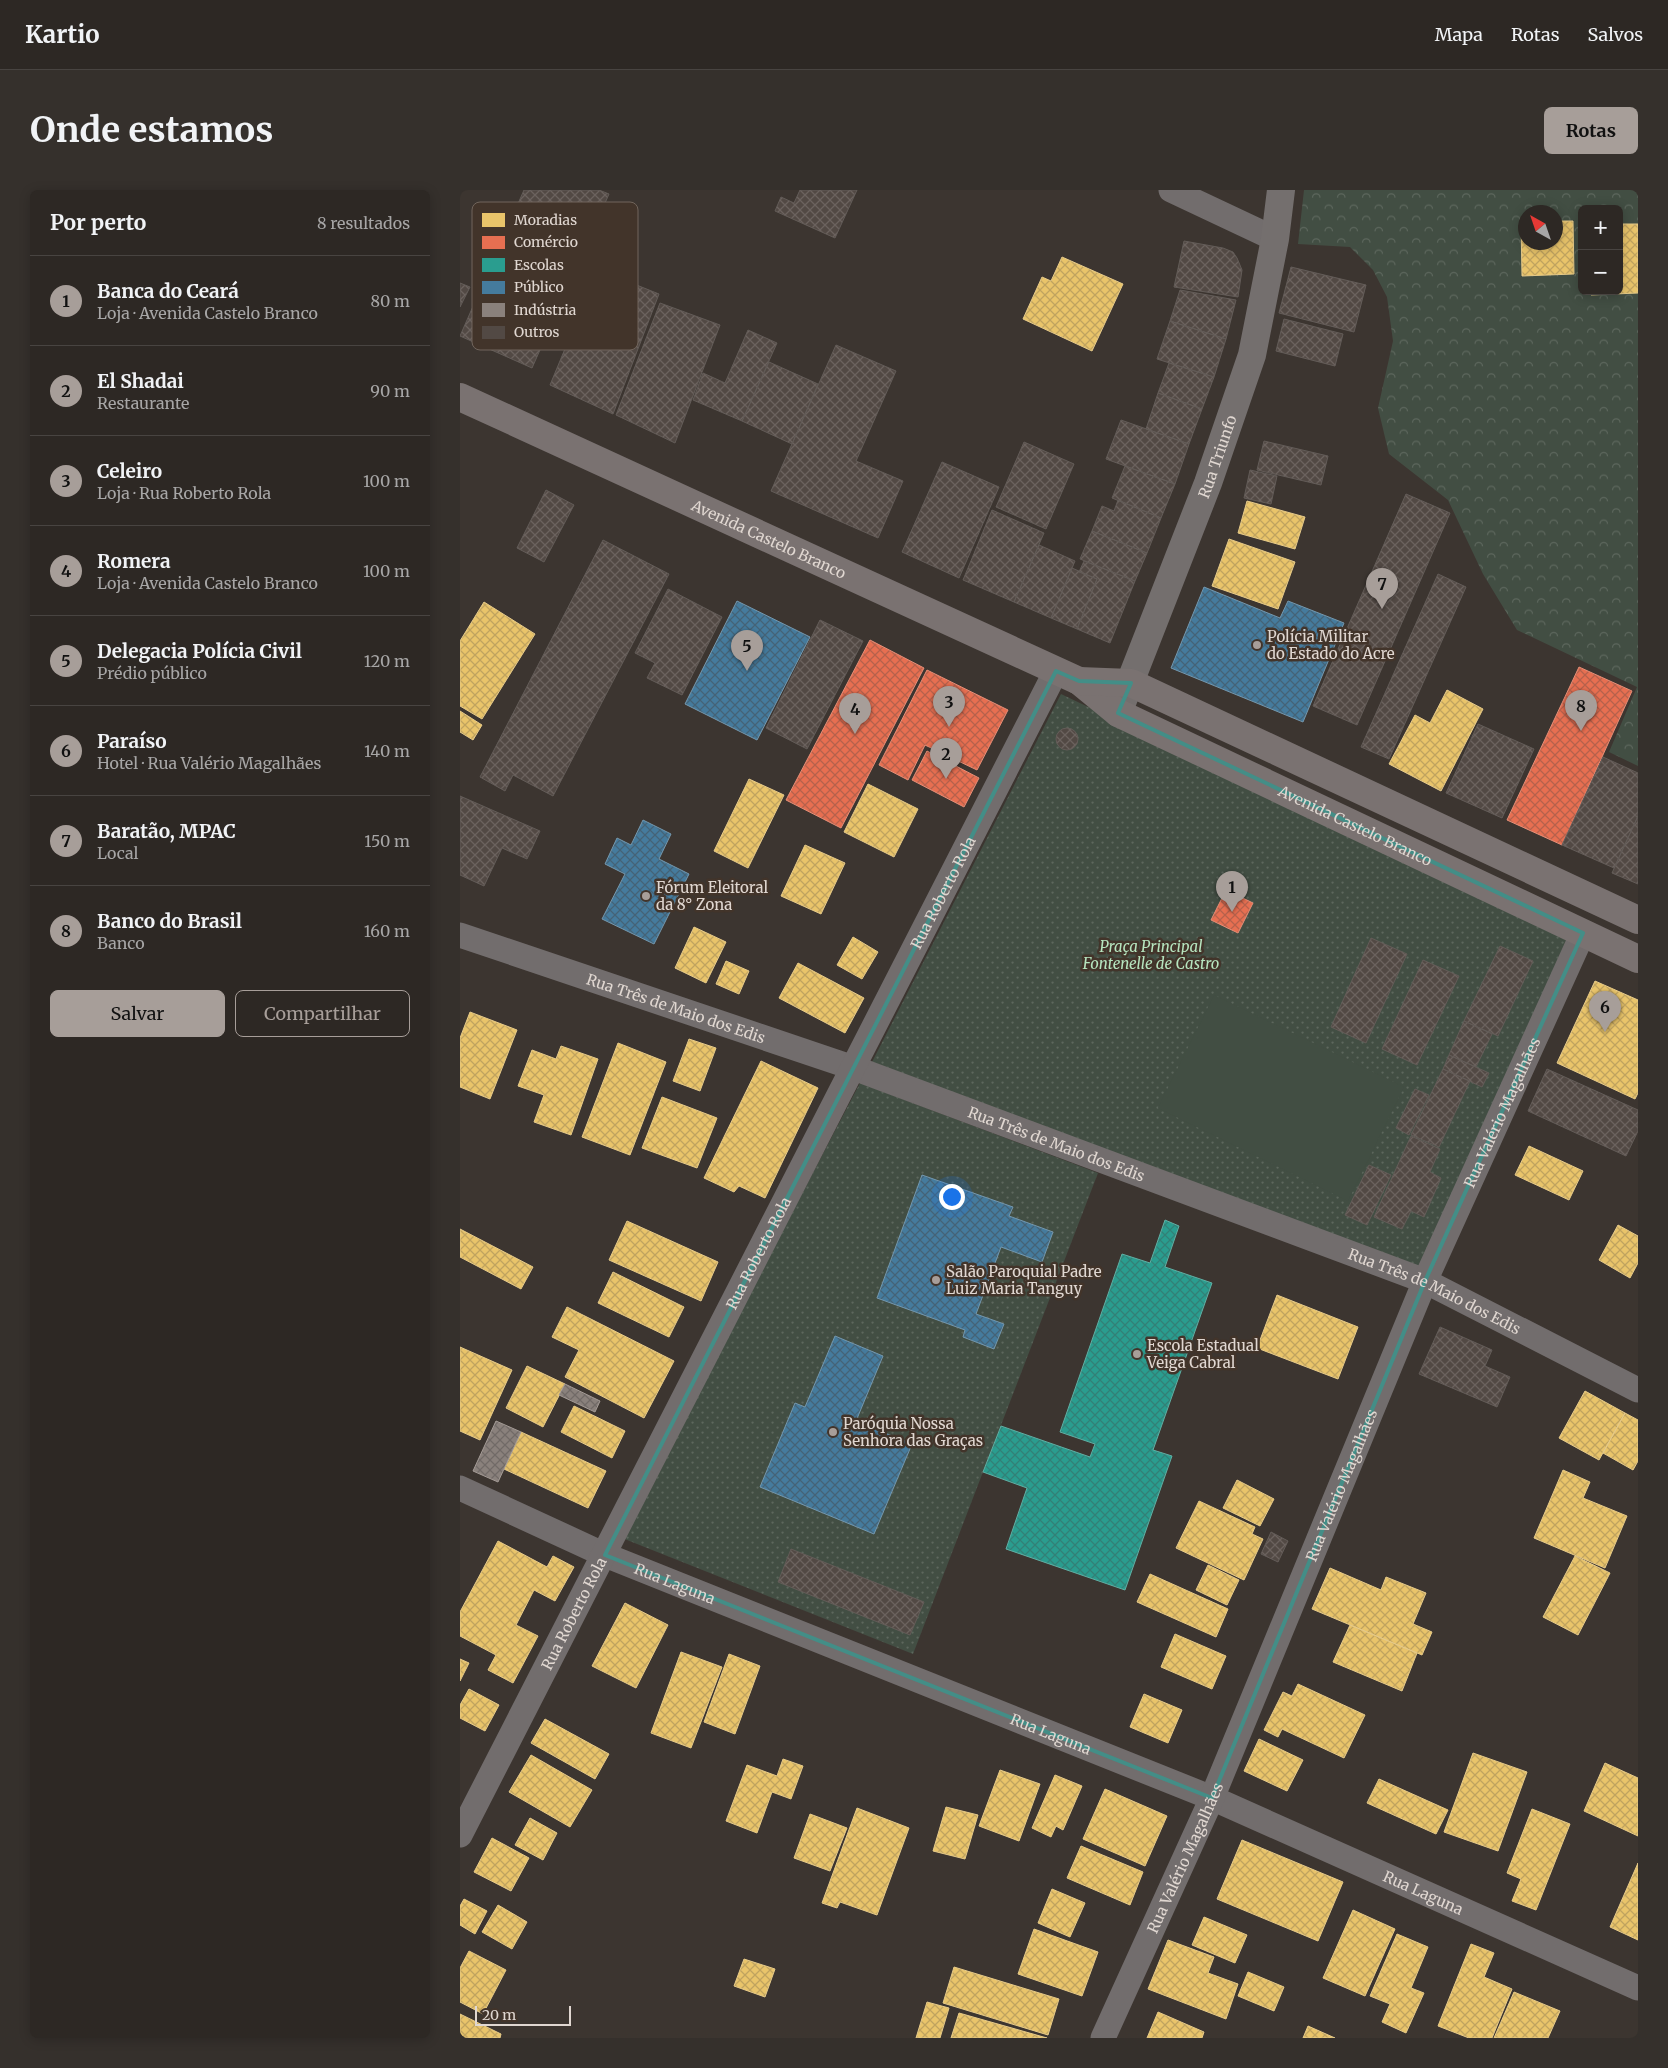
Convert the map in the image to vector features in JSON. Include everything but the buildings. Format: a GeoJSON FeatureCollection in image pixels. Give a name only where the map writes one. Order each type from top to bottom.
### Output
{"type":"FeatureCollection","features":[{"type":"Feature","properties":{"kind":"highway","name":"Avenida Castelo Branco"},"geometry":{"type":"LineString","coordinates":[[460,397],[1067,676],[1118,713],[1638,959]]}},
{"type":"Feature","properties":{"kind":"highway","name":"Avenida Castelo Branco"},"geometry":{"type":"LineString","coordinates":[[1067,676],[1131,683],[1638,920]]}},
{"type":"Feature","properties":{"kind":"street"},"geometry":{"type":"LineString","coordinates":[[1171,190],[1275,239]]}},
{"type":"Feature","properties":{"kind":"street","name":"Rua Triunfo"},"geometry":{"type":"LineString","coordinates":[[1118,713],[1208,484],[1252,355],[1275,239],[1281,190]]}},
{"type":"Feature","properties":{"kind":"street","name":"Rua Roberto Rola"},"geometry":{"type":"LineString","coordinates":[[460,1834],[854,1068],[1067,676]]}},
{"type":"Feature","properties":{"kind":"street","name":"Rua Valério Magalhães"},"geometry":{"type":"LineString","coordinates":[[1103,2038],[1212,1798],[1425,1281],[1583,933]]}},
{"type":"Feature","properties":{"kind":"street","name":"Rua Três de Maio dos Edis"},"geometry":{"type":"LineString","coordinates":[[460,935],[854,1068],[1425,1281],[1638,1390]]}},
{"type":"Feature","properties":{"kind":"street","name":"Rua Laguna"},"geometry":{"type":"LineString","coordinates":[[460,1488],[604,1556],[1212,1798],[1638,1988]]}},
{"type":"Feature","properties":{"kind":"highlighted area"},"geometry":{"type":"Polygon","coordinates":[[[1056,671],[1079,681],[1131,683],[1118,713],[1583,933],[1425,1281],[1212,1798],[605,1555],[1056,671]]]}},
{"type":"Feature","properties":{"kind":"green space"},"geometry":{"type":"Polygon","coordinates":[[[1304,190],[1638,190],[1638,766],[1609,752],[1637,687],[1517,630],[1483,574],[1448,500],[1389,454],[1378,408],[1393,341],[1387,297],[1373,270],[1350,247],[1298,244],[1304,190]]]}},
{"type":"Feature","properties":{"kind":"green space","name":"Praça Principal Fontenelle de Castro"},"geometry":{"type":"Polygon","coordinates":[[[1061,694],[1573,938],[1424,1269],[872,1062],[1061,694]]]}},
{"type":"Feature","properties":{"kind":"green space"},"geometry":{"type":"Polygon","coordinates":[[[1214,995],[1404,1087],[1348,1201],[1158,1108],[1214,995]]]}},
{"type":"Feature","properties":{"kind":"green space"},"geometry":{"type":"Polygon","coordinates":[[[860,1083],[1098,1173],[913,1654],[622,1538],[860,1083]]]}},
{"type":"Feature","properties":{"kind":"place","name":"Baratão, MPAC"},"geometry":{"type":"Point","coordinates":[1382,609]}},
{"type":"Feature","properties":{"kind":"place","name":"Polícia Militar do Estado do Acre"},"geometry":{"type":"Point","coordinates":[1257,645]}},
{"type":"Feature","properties":{"kind":"place","name":"Delegacia Polícia Civil"},"geometry":{"type":"Point","coordinates":[747,671]}},
{"type":"Feature","properties":{"kind":"place","name":"Celeiro"},"geometry":{"type":"Point","coordinates":[949,727]}},
{"type":"Feature","properties":{"kind":"place","name":"Banco do Brasil"},"geometry":{"type":"Point","coordinates":[1581,731]}},
{"type":"Feature","properties":{"kind":"place","name":"Romera"},"geometry":{"type":"Point","coordinates":[855,734]}},
{"type":"Feature","properties":{"kind":"place","name":"El Shadai"},"geometry":{"type":"Point","coordinates":[946,779]}},
{"type":"Feature","properties":{"kind":"place","name":"Fórum Eleitoral da 8° Zona"},"geometry":{"type":"Point","coordinates":[646,896]}},
{"type":"Feature","properties":{"kind":"place","name":"Banca do Ceará"},"geometry":{"type":"Point","coordinates":[1232,912]}},
{"type":"Feature","properties":{"kind":"place","name":"Paraíso"},"geometry":{"type":"Point","coordinates":[1605,1032]}},
{"type":"Feature","properties":{"kind":"place","name":"Salão Paroquial Padre Luiz Maria Tanguy"},"geometry":{"type":"Point","coordinates":[936,1280]}},
{"type":"Feature","properties":{"kind":"place","name":"Escola Estadual Veiga Cabral"},"geometry":{"type":"Point","coordinates":[1137,1354]}},
{"type":"Feature","properties":{"kind":"place","name":"Paróquia Nossa Senhora das Graças"},"geometry":{"type":"Point","coordinates":[833,1432]}}]}
